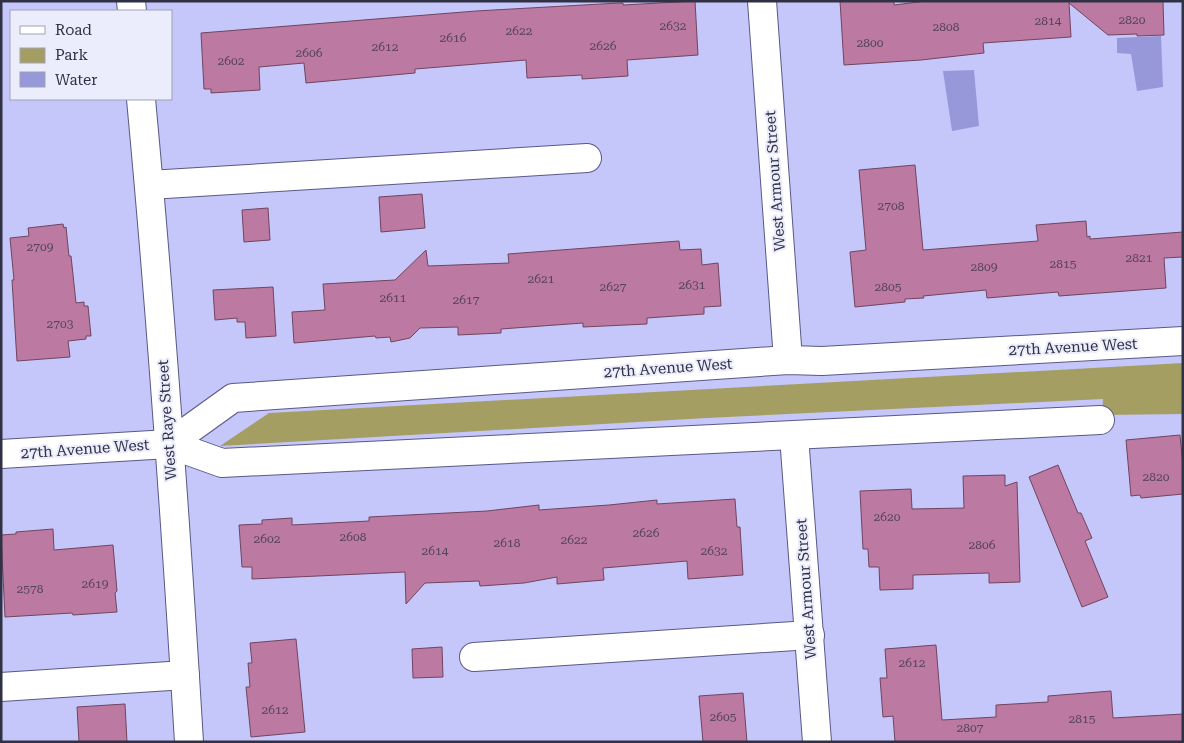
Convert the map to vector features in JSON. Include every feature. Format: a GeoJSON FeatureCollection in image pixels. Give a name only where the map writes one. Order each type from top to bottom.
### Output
{"type":"FeatureCollection","features":[{"type":"Feature","properties":{"kind":"street","name":"West Armour Street"},"geometry":{"type":"LineString","coordinates":[[762,1],[788,360]]}},
{"type":"Feature","properties":{"kind":"street","name":"West Raye Street"},"geometry":{"type":"LineString","coordinates":[[141,100],[169,444],[189,742]]}},
{"type":"Feature","properties":{"kind":"street"},"geometry":{"type":"LineString","coordinates":[[149,185],[588,158]]}},
{"type":"Feature","properties":{"kind":"street","name":"27th Avenue West"},"geometry":{"type":"LineString","coordinates":[[169,444],[233,398],[788,360],[822,361],[1183,341]]}},
{"type":"Feature","properties":{"kind":"street","name":"27th Avenue West"},"geometry":{"type":"LineString","coordinates":[[1,454],[169,444],[222,463],[1100,420]]}},
{"type":"Feature","properties":{"kind":"street","name":"West Armour Street"},"geometry":{"type":"LineString","coordinates":[[794,436],[817,742]]}},
{"type":"Feature","properties":{"kind":"street"},"geometry":{"type":"LineString","coordinates":[[474,657],[810,635]]}},
{"type":"Feature","properties":{"kind":"street"},"geometry":{"type":"LineString","coordinates":[[1,687],[185,675]]}},
{"type":"Feature","properties":{"kind":"green space"},"geometry":{"type":"Polygon","coordinates":[[[1183,363],[1183,414],[1102,415],[1103,399],[707,418],[220,446],[269,413],[1183,363]]]}},
{"type":"Feature","properties":{"kind":"water"},"geometry":{"type":"Polygon","coordinates":[[[1161,36],[1163,87],[1137,91],[1131,54],[1117,53],[1117,38],[1161,36]]]}},
{"type":"Feature","properties":{"kind":"water"},"geometry":{"type":"Polygon","coordinates":[[[974,70],[979,126],[952,131],[943,71],[974,70]]]}},
{"type":"Feature","properties":{"kind":"building"},"geometry":{"type":"Polygon","coordinates":[[[695,1],[698,55],[627,60],[628,76],[582,79],[582,75],[527,78],[526,60],[415,69],[415,73],[306,83],[304,63],[259,67],[260,90],[211,93],[211,89],[204,89],[201,33],[476,11],[695,1]]]}},
{"type":"Feature","properties":{"kind":"building"},"geometry":{"type":"Polygon","coordinates":[[[840,1],[894,1],[894,5],[926,1],[1163,1],[1164,35],[1108,35],[1069,3],[1071,37],[983,43],[984,53],[921,60],[844,65],[840,1]]]}},
{"type":"Feature","properties":{"kind":"building"},"geometry":{"type":"Polygon","coordinates":[[[915,165],[923,250],[1038,241],[1036,225],[1086,221],[1087,237],[1090,236],[1090,239],[1183,232],[1183,257],[1164,258],[1166,288],[1059,296],[1058,292],[987,298],[986,290],[923,296],[924,298],[905,299],[905,302],[855,307],[850,252],[866,250],[859,170],[915,165]]]}},
{"type":"Feature","properties":{"kind":"building"},"geometry":{"type":"Polygon","coordinates":[[[422,194],[425,228],[381,232],[379,197],[422,194]]]}},
{"type":"Feature","properties":{"kind":"building"},"geometry":{"type":"Polygon","coordinates":[[[268,208],[270,240],[244,242],[242,210],[268,208]]]}},
{"type":"Feature","properties":{"kind":"building"},"geometry":{"type":"Polygon","coordinates":[[[63,224],[64,228],[66,227],[69,256],[71,256],[76,303],[84,302],[84,306],[88,306],[91,336],[86,336],[86,339],[68,341],[70,357],[17,361],[12,280],[14,280],[10,238],[29,236],[28,228],[63,224]]]}},
{"type":"Feature","properties":{"kind":"building"},"geometry":{"type":"Polygon","coordinates":[[[679,241],[680,250],[701,249],[702,265],[718,263],[721,306],[704,307],[704,314],[647,318],[647,324],[583,327],[583,323],[501,329],[501,333],[458,335],[458,327],[420,328],[410,338],[391,342],[390,337],[376,338],[375,336],[294,343],[292,312],[325,310],[323,284],[395,280],[426,250],[428,266],[509,263],[508,254],[679,241]]]}},
{"type":"Feature","properties":{"kind":"building"},"geometry":{"type":"Polygon","coordinates":[[[273,287],[276,336],[246,338],[245,322],[237,322],[237,318],[215,320],[213,290],[273,287]]]}},
{"type":"Feature","properties":{"kind":"building"},"geometry":{"type":"Polygon","coordinates":[[[1180,435],[1183,494],[1141,498],[1140,495],[1131,496],[1126,440],[1180,435]]]}},
{"type":"Feature","properties":{"kind":"building"},"geometry":{"type":"Polygon","coordinates":[[[1058,465],[1078,513],[1081,513],[1092,538],[1085,541],[1108,597],[1082,607],[1029,477],[1058,465]]]}},
{"type":"Feature","properties":{"kind":"building"},"geometry":{"type":"Polygon","coordinates":[[[1005,475],[1005,486],[1017,482],[1020,582],[989,583],[989,573],[913,575],[913,589],[880,590],[879,567],[869,567],[868,549],[863,549],[860,491],[911,489],[912,509],[964,508],[963,476],[1005,475]]]}},
{"type":"Feature","properties":{"kind":"building"},"geometry":{"type":"Polygon","coordinates":[[[735,499],[737,527],[740,527],[743,575],[688,579],[687,561],[603,568],[604,580],[557,584],[557,577],[524,583],[480,586],[479,581],[425,583],[406,604],[405,572],[252,579],[252,567],[242,567],[239,525],[262,524],[262,520],[292,518],[292,525],[369,521],[369,517],[487,511],[539,505],[539,510],[657,500],[657,504],[735,499]]]}},
{"type":"Feature","properties":{"kind":"building"},"geometry":{"type":"Polygon","coordinates":[[[53,529],[54,550],[113,545],[117,612],[5,617],[1,535],[53,529]]]}},
{"type":"Feature","properties":{"kind":"building"},"geometry":{"type":"Polygon","coordinates":[[[296,639],[305,732],[251,737],[246,687],[250,687],[248,663],[252,663],[250,643],[296,639]]]}},
{"type":"Feature","properties":{"kind":"building"},"geometry":{"type":"Polygon","coordinates":[[[936,645],[942,720],[996,717],[996,705],[1048,702],[1048,696],[1111,691],[1113,718],[1183,714],[1183,742],[895,742],[893,716],[883,717],[880,678],[887,678],[885,649],[936,645]]]}},
{"type":"Feature","properties":{"kind":"building"},"geometry":{"type":"Polygon","coordinates":[[[442,647],[443,677],[413,678],[412,649],[442,647]]]}},
{"type":"Feature","properties":{"kind":"building"},"geometry":{"type":"Polygon","coordinates":[[[743,693],[747,742],[703,742],[699,696],[743,693]]]}},
{"type":"Feature","properties":{"kind":"building"},"geometry":{"type":"Polygon","coordinates":[[[125,704],[127,742],[79,742],[77,707],[125,704]]]}}]}
